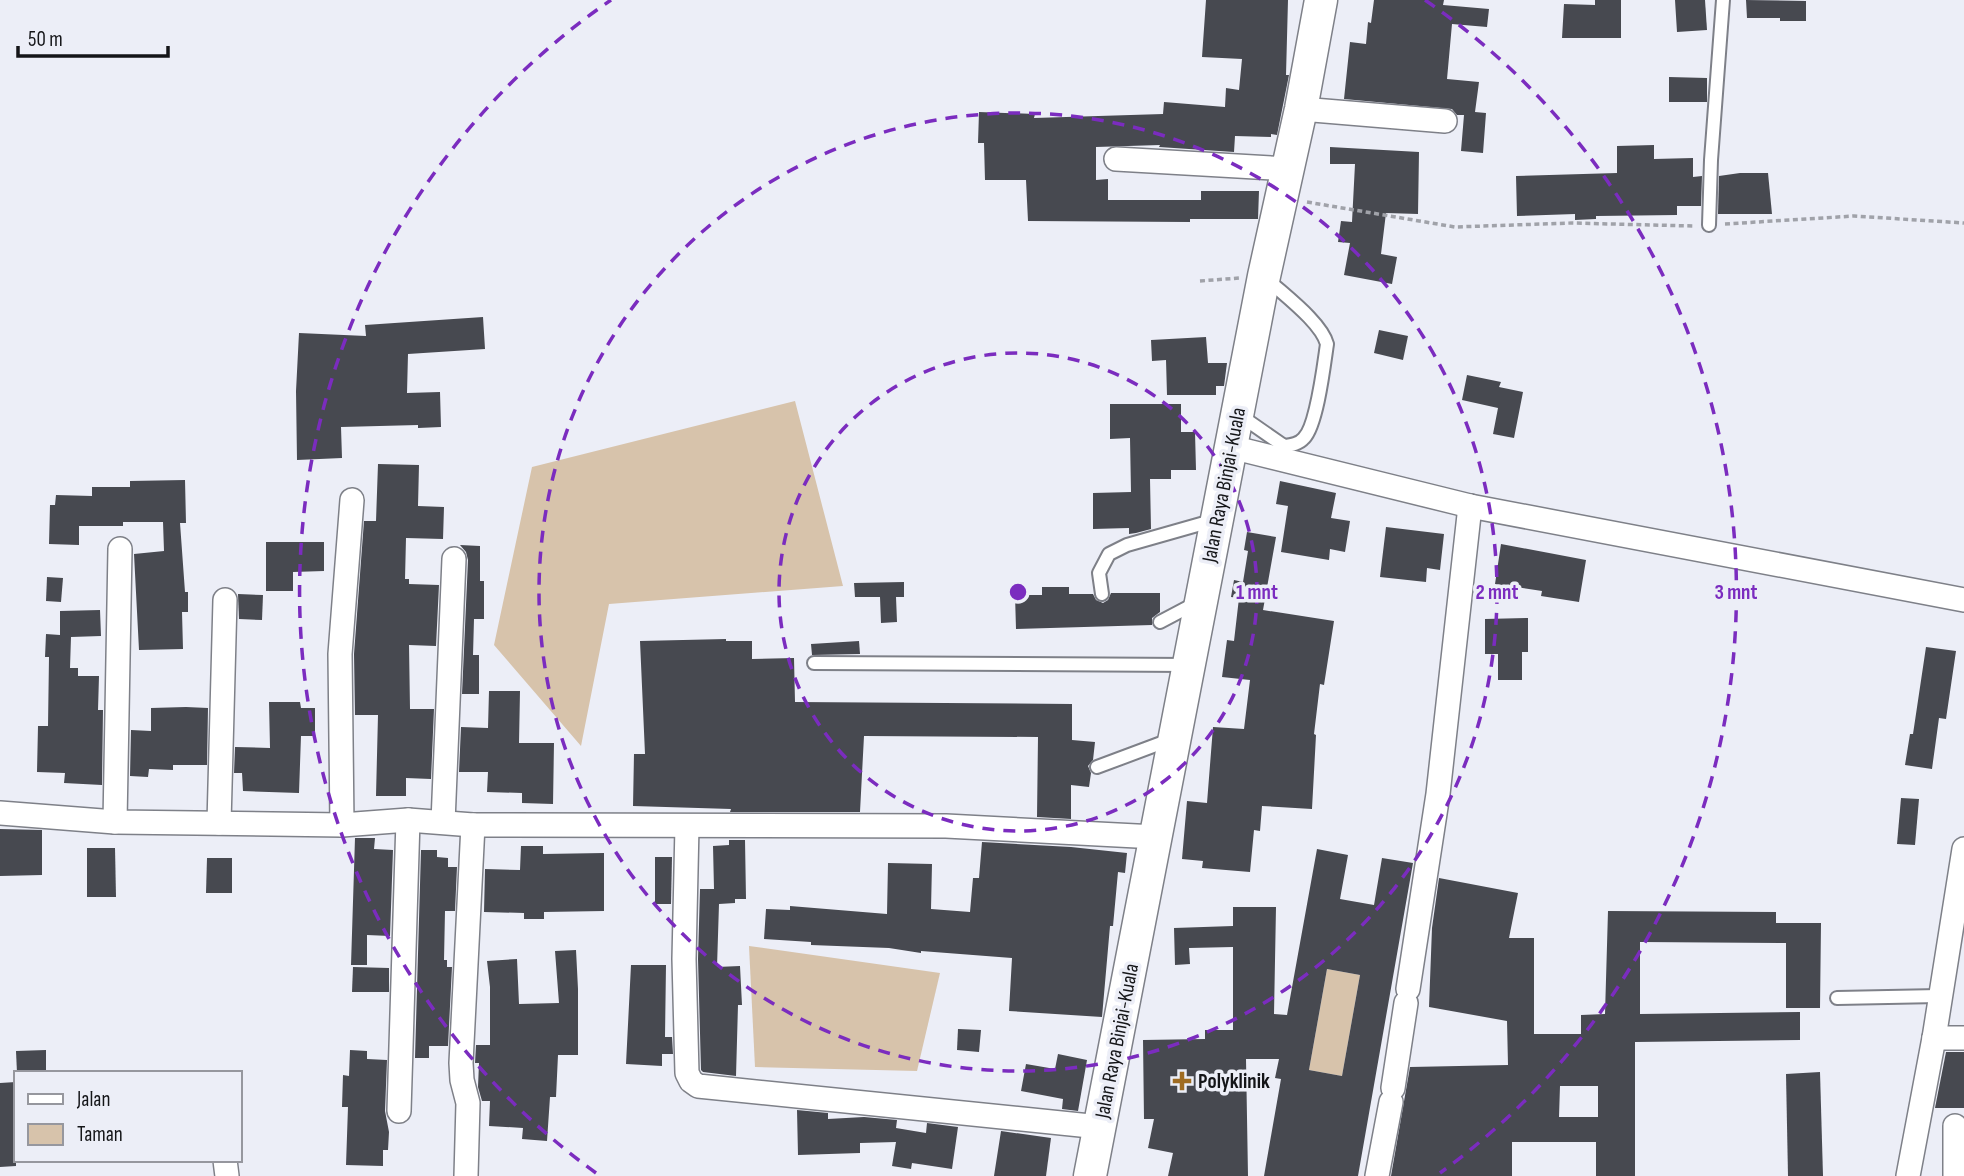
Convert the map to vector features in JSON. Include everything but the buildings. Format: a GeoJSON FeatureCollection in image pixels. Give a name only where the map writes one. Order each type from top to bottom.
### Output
{"type":"FeatureCollection","features":[{"type":"Feature","properties":{"kind":"main road","name":"Jalan Raya Binjai-Kuala"},"geometry":{"type":"LineString","coordinates":[[1090,1176],[1264,276],[1286,183],[1321,0]]}},
{"type":"Feature","properties":{"kind":"street"},"geometry":{"type":"LineString","coordinates":[[1301,109],[1445,121]]}},
{"type":"Feature","properties":{"kind":"street"},"geometry":{"type":"LineString","coordinates":[[1116,159],[1286,183]]}},
{"type":"Feature","properties":{"kind":"street"},"geometry":{"type":"LineString","coordinates":[[1231,447],[1470,506],[1964,600]]}},
{"type":"Feature","properties":{"kind":"street"},"geometry":{"type":"LineString","coordinates":[[342,825],[340,654],[352,500]]}},
{"type":"Feature","properties":{"kind":"street"},"geometry":{"type":"LineString","coordinates":[[1377,1176],[1438,794],[1470,506]]}},
{"type":"Feature","properties":{"kind":"street"},"geometry":{"type":"LineString","coordinates":[[115,822],[120,550]]}},
{"type":"Feature","properties":{"kind":"street"},"geometry":{"type":"LineString","coordinates":[[443,822],[454,559]]}},
{"type":"Feature","properties":{"kind":"street"},"geometry":{"type":"LineString","coordinates":[[219,823],[225,600]]}},
{"type":"Feature","properties":{"kind":"street"},"geometry":{"type":"LineString","coordinates":[[0,813],[115,822],[342,825],[408,820],[473,825],[946,827],[1156,836]]}},
{"type":"Feature","properties":{"kind":"street"},"geometry":{"type":"LineString","coordinates":[[399,1111],[408,820]]}},
{"type":"Feature","properties":{"kind":"street"},"geometry":{"type":"LineString","coordinates":[[466,1176],[468,1103],[461,1080],[461,1063],[473,825]]}},
{"type":"Feature","properties":{"kind":"street"},"geometry":{"type":"LineString","coordinates":[[687,825],[684,959],[687,1073],[691,1081],[698,1086],[1100,1126]]}},
{"type":"Feature","properties":{"kind":"street"},"geometry":{"type":"LineString","coordinates":[[1908,1176],[1934,1038],[1964,849]]}},
{"type":"Feature","properties":{"kind":"street"},"geometry":{"type":"LineString","coordinates":[[1934,1038],[1964,1038]]}},
{"type":"Feature","properties":{"kind":"street"},"geometry":{"type":"LineString","coordinates":[[1955,1126],[1955,1176]]}},
{"type":"Feature","properties":{"kind":"lane"},"geometry":{"type":"LineString","coordinates":[[1709,225],[1723,0]]}},
{"type":"Feature","properties":{"kind":"lane"},"geometry":{"type":"LineString","coordinates":[[1238,414],[1284,446],[1294,445],[1303,440],[1309,431],[1319,391],[1327,344],[1325,338],[1264,276]]}},
{"type":"Feature","properties":{"kind":"lane"},"geometry":{"type":"LineString","coordinates":[[1102,594],[1099,573],[1109,555],[1127,545],[1218,519]]}},
{"type":"Feature","properties":{"kind":"lane"},"geometry":{"type":"LineString","coordinates":[[1160,622],[1203,599]]}},
{"type":"Feature","properties":{"kind":"lane"},"geometry":{"type":"LineString","coordinates":[[814,663],[1190,665]]}},
{"type":"Feature","properties":{"kind":"lane"},"geometry":{"type":"LineString","coordinates":[[1097,767],[1176,737]]}},
{"type":"Feature","properties":{"kind":"lane"},"geometry":{"type":"LineString","coordinates":[[1837,998],[1939,996]]}},
{"type":"Feature","properties":{"kind":"path"},"geometry":{"type":"LineString","coordinates":[[1286,183],[1455,227],[1572,223],[1709,225],[1854,216],[1964,223]]}},
{"type":"Feature","properties":{"kind":"path"},"geometry":{"type":"LineString","coordinates":[[1200,281],[1264,276]]}},
{"type":"Feature","properties":{"kind":"green space"},"geometry":{"type":"Polygon","coordinates":[[[795,401],[843,586],[609,604],[581,746],[494,645],[532,467],[795,401]]]}},
{"type":"Feature","properties":{"kind":"green space"},"geometry":{"type":"Polygon","coordinates":[[[749,946],[940,973],[917,1071],[755,1067],[749,946]]]}},
{"type":"Feature","properties":{"kind":"green space"},"geometry":{"type":"Polygon","coordinates":[[[1327,969],[1360,975],[1342,1076],[1309,1070],[1327,969]]]}},
{"type":"Feature","properties":{"kind":"place","name":"Polyklinik"},"geometry":{"type":"Point","coordinates":[1182,1081]}}]}
